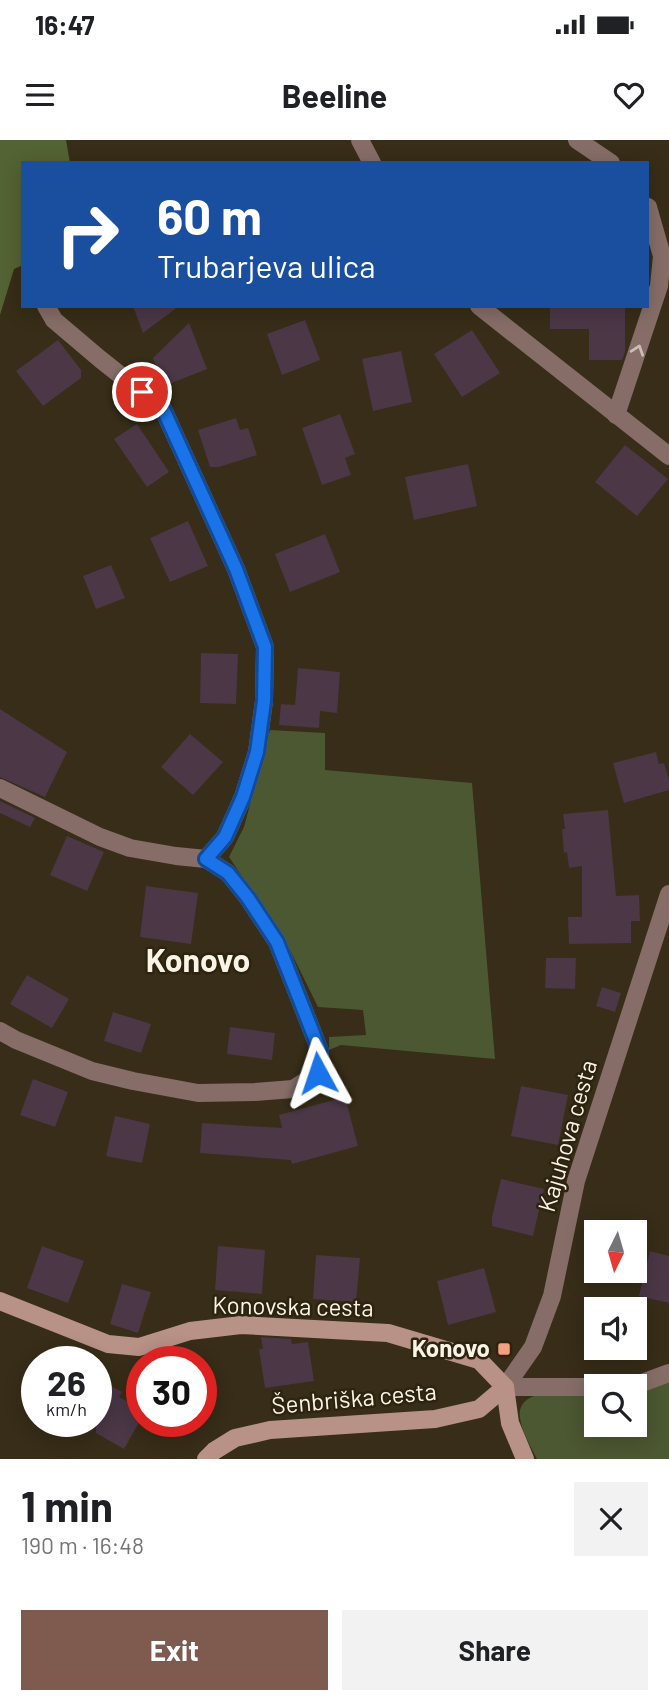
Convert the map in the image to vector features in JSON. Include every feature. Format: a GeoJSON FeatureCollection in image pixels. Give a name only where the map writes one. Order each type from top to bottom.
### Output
{"type":"FeatureCollection","features":[{"type":"Feature","properties":{"kind":"street"},"geometry":{"type":"LineString","coordinates":[[360,140],[371,161]]}},
{"type":"Feature","properties":{"kind":"street"},"geometry":{"type":"LineString","coordinates":[[577,140],[608,161]]}},
{"type":"Feature","properties":{"kind":"street"},"geometry":{"type":"LineString","coordinates":[[616,415],[659,286],[662,256],[649,210]]}},
{"type":"Feature","properties":{"kind":"street"},"geometry":{"type":"LineString","coordinates":[[47,308],[54,320],[163,409],[236,569],[265,647],[264,701],[257,752],[243,797],[225,837],[206,859]]}},
{"type":"Feature","properties":{"kind":"street"},"geometry":{"type":"LineString","coordinates":[[482,308],[669,456]]}},
{"type":"Feature","properties":{"kind":"street"},"geometry":{"type":"LineString","coordinates":[[0,788],[100,837],[130,848],[206,859],[228,873],[277,942],[320,1051],[318,1073],[293,1089],[255,1093],[198,1093],[92,1071],[16,1041],[0,1031]]}},
{"type":"Feature","properties":{"kind":"street","name":"Kajuhova cesta"},"geometry":{"type":"LineString","coordinates":[[505,1387],[533,1347],[552,1296],[576,1181],[669,894]]}},
{"type":"Feature","properties":{"kind":"street","name":"Konovska cesta"},"geometry":{"type":"LineString","coordinates":[[0,1301],[108,1344],[139,1347],[190,1331],[241,1325],[388,1333],[479,1360],[505,1387]]}},
{"type":"Feature","properties":{"kind":"street"},"geometry":{"type":"LineString","coordinates":[[647,1381],[669,1373]]}},
{"type":"Feature","properties":{"kind":"street"},"geometry":{"type":"LineString","coordinates":[[524,1459],[510,1423],[505,1387],[584,1387]]}},
{"type":"Feature","properties":{"kind":"street","name":"Šenbriška cesta"},"geometry":{"type":"LineString","coordinates":[[206,1459],[235,1438],[270,1430],[435,1419],[479,1409],[505,1387]]}},
{"type":"Feature","properties":{"kind":"green space"},"geometry":{"type":"Polygon","coordinates":[[[0,140],[66,140],[70,161],[21,161],[21,266],[14,269],[0,315],[0,140]]]}},
{"type":"Feature","properties":{"kind":"green space"},"geometry":{"type":"Polygon","coordinates":[[[270,730],[325,733],[325,770],[472,783],[495,1059],[341,1045],[329,1050],[329,1037],[366,1035],[363,1010],[318,1007],[284,938],[229,857],[244,827],[270,730]]]}},
{"type":"Feature","properties":{"kind":"green space"},"geometry":{"type":"Polygon","coordinates":[[[669,1382],[669,1459],[537,1459],[520,1418],[521,1407],[527,1400],[548,1393],[584,1393],[584,1437],[647,1437],[647,1388],[669,1382]]]}},
{"type":"Feature","properties":{"kind":"building"},"geometry":{"type":"Polygon","coordinates":[[[134,308],[176,308],[143,333],[134,308]]]}},
{"type":"Feature","properties":{"kind":"building"},"geometry":{"type":"Polygon","coordinates":[[[550,308],[625,308],[625,352],[622,360],[589,360],[589,329],[550,329],[550,308]]]}},
{"type":"Feature","properties":{"kind":"building"},"geometry":{"type":"Polygon","coordinates":[[[305,320],[320,360],[282,375],[267,334],[305,320]]]}},
{"type":"Feature","properties":{"kind":"building"},"geometry":{"type":"Polygon","coordinates":[[[189,323],[207,369],[164,386],[153,358],[189,323]]]}},
{"type":"Feature","properties":{"kind":"building"},"geometry":{"type":"Polygon","coordinates":[[[472,330],[500,373],[462,397],[434,354],[472,330]]]}},
{"type":"Feature","properties":{"kind":"building"},"geometry":{"type":"Polygon","coordinates":[[[58,340],[81,370],[81,378],[43,406],[16,371],[58,340]]]}},
{"type":"Feature","properties":{"kind":"building"},"geometry":{"type":"Polygon","coordinates":[[[401,351],[412,402],[373,411],[362,359],[401,351]]]}},
{"type":"Feature","properties":{"kind":"building"},"geometry":{"type":"Polygon","coordinates":[[[340,414],[355,454],[345,458],[351,475],[322,485],[302,428],[340,414]]]}},
{"type":"Feature","properties":{"kind":"building"},"geometry":{"type":"Polygon","coordinates":[[[236,418],[240,430],[248,428],[257,455],[219,467],[210,467],[198,430],[236,418]]]}},
{"type":"Feature","properties":{"kind":"building"},"geometry":{"type":"Polygon","coordinates":[[[137,424],[169,472],[147,487],[114,439],[137,424]]]}},
{"type":"Feature","properties":{"kind":"building"},"geometry":{"type":"Polygon","coordinates":[[[625,445],[668,479],[637,516],[595,482],[625,445]]]}},
{"type":"Feature","properties":{"kind":"building"},"geometry":{"type":"Polygon","coordinates":[[[468,464],[477,506],[414,520],[405,477],[468,464]]]}},
{"type":"Feature","properties":{"kind":"building"},"geometry":{"type":"Polygon","coordinates":[[[188,521],[208,566],[170,582],[150,538],[188,521]]]}},
{"type":"Feature","properties":{"kind":"building"},"geometry":{"type":"Polygon","coordinates":[[[325,534],[340,572],[290,592],[275,554],[325,534]]]}},
{"type":"Feature","properties":{"kind":"building"},"geometry":{"type":"Polygon","coordinates":[[[111,565],[125,598],[96,609],[83,576],[111,565]]]}},
{"type":"Feature","properties":{"kind":"building"},"geometry":{"type":"Polygon","coordinates":[[[201,653],[238,654],[236,704],[200,703],[201,653]]]}},
{"type":"Feature","properties":{"kind":"building"},"geometry":{"type":"Polygon","coordinates":[[[298,668],[340,672],[337,713],[320,711],[319,728],[279,725],[281,704],[295,705],[298,668]]]}},
{"type":"Feature","properties":{"kind":"building"},"geometry":{"type":"Polygon","coordinates":[[[0,709],[67,752],[45,797],[0,777],[0,709]]]}},
{"type":"Feature","properties":{"kind":"building"},"geometry":{"type":"Polygon","coordinates":[[[190,734],[223,762],[193,795],[161,767],[190,734]]]}},
{"type":"Feature","properties":{"kind":"building"},"geometry":{"type":"Polygon","coordinates":[[[656,752],[659,764],[664,763],[669,790],[624,803],[613,763],[656,752]]]}},
{"type":"Feature","properties":{"kind":"building"},"geometry":{"type":"Polygon","coordinates":[[[0,801],[35,818],[30,827],[0,813],[0,801]]]}},
{"type":"Feature","properties":{"kind":"building"},"geometry":{"type":"Polygon","coordinates":[[[608,810],[616,896],[639,895],[640,921],[631,921],[631,943],[569,944],[568,917],[582,917],[582,866],[569,868],[567,852],[564,853],[563,814],[608,810]]]}},
{"type":"Feature","properties":{"kind":"building"},"geometry":{"type":"Polygon","coordinates":[[[67,836],[104,852],[87,891],[50,875],[67,836]]]}},
{"type":"Feature","properties":{"kind":"building"},"geometry":{"type":"Polygon","coordinates":[[[146,886],[198,893],[191,944],[140,937],[146,886]]]}},
{"type":"Feature","properties":{"kind":"building"},"geometry":{"type":"Polygon","coordinates":[[[546,958],[576,958],[575,989],[545,988],[546,958]]]}},
{"type":"Feature","properties":{"kind":"building"},"geometry":{"type":"Polygon","coordinates":[[[27,975],[69,999],[52,1028],[10,1004],[27,975]]]}},
{"type":"Feature","properties":{"kind":"building"},"geometry":{"type":"Polygon","coordinates":[[[602,987],[621,993],[615,1012],[596,1006],[602,987]]]}},
{"type":"Feature","properties":{"kind":"building"},"geometry":{"type":"Polygon","coordinates":[[[113,1012],[151,1024],[141,1053],[104,1041],[113,1012]]]}},
{"type":"Feature","properties":{"kind":"building"},"geometry":{"type":"Polygon","coordinates":[[[230,1027],[275,1033],[272,1060],[227,1054],[230,1027]]]}},
{"type":"Feature","properties":{"kind":"building"},"geometry":{"type":"Polygon","coordinates":[[[33,1079],[68,1092],[55,1127],[20,1115],[33,1079]]]}},
{"type":"Feature","properties":{"kind":"building"},"geometry":{"type":"Polygon","coordinates":[[[521,1086],[568,1095],[558,1145],[511,1136],[521,1086]]]}},
{"type":"Feature","properties":{"kind":"building"},"geometry":{"type":"Polygon","coordinates":[[[345,1097],[358,1146],[292,1164],[291,1160],[200,1153],[202,1123],[282,1128],[279,1115],[345,1097]]]}},
{"type":"Feature","properties":{"kind":"building"},"geometry":{"type":"Polygon","coordinates":[[[115,1116],[150,1124],[142,1163],[106,1156],[115,1116]]]}},
{"type":"Feature","properties":{"kind":"building"},"geometry":{"type":"Polygon","coordinates":[[[501,1179],[544,1189],[533,1236],[492,1226],[501,1179]]]}},
{"type":"Feature","properties":{"kind":"building"},"geometry":{"type":"Polygon","coordinates":[[[42,1246],[84,1261],[68,1303],[27,1288],[42,1246]]]}},
{"type":"Feature","properties":{"kind":"building"},"geometry":{"type":"Polygon","coordinates":[[[218,1246],[265,1250],[262,1294],[215,1290],[218,1246]]]}},
{"type":"Feature","properties":{"kind":"building"},"geometry":{"type":"Polygon","coordinates":[[[650,1251],[669,1256],[669,1303],[639,1296],[642,1283],[648,1283],[650,1251]]]}},
{"type":"Feature","properties":{"kind":"building"},"geometry":{"type":"Polygon","coordinates":[[[316,1255],[360,1258],[356,1302],[313,1299],[316,1255]]]}},
{"type":"Feature","properties":{"kind":"building"},"geometry":{"type":"Polygon","coordinates":[[[484,1268],[496,1312],[448,1325],[437,1281],[484,1268]]]}},
{"type":"Feature","properties":{"kind":"building"},"geometry":{"type":"Polygon","coordinates":[[[122,1284],[151,1292],[138,1333],[110,1324],[122,1284]]]}},
{"type":"Feature","properties":{"kind":"building"},"geometry":{"type":"Polygon","coordinates":[[[261,1337],[291,1339],[292,1344],[308,1342],[314,1381],[265,1388],[259,1349],[263,1349],[261,1337]]]}},
{"type":"Feature","properties":{"kind":"building"},"geometry":{"type":"Polygon","coordinates":[[[112,1387],[122,1392],[119,1397],[126,1401],[126,1437],[131,1437],[124,1449],[103,1437],[112,1437],[112,1387]]]}},
{"type":"Feature","properties":{"kind":"place","name":"Konovo"},"geometry":{"type":"Point","coordinates":[504,1349]}},
{"type":"Feature","properties":{"kind":"district","name":"Konovo"},"geometry":{"type":"Point","coordinates":[198,961]}},
{"type":"Feature","properties":{"kind":"route"},"geometry":{"type":"LineString","coordinates":[[142,392],[163,409],[236,569],[265,647],[264,701],[257,752],[243,797],[225,837],[206,859],[228,873],[277,942],[320,1051],[318,1073]]}}]}
